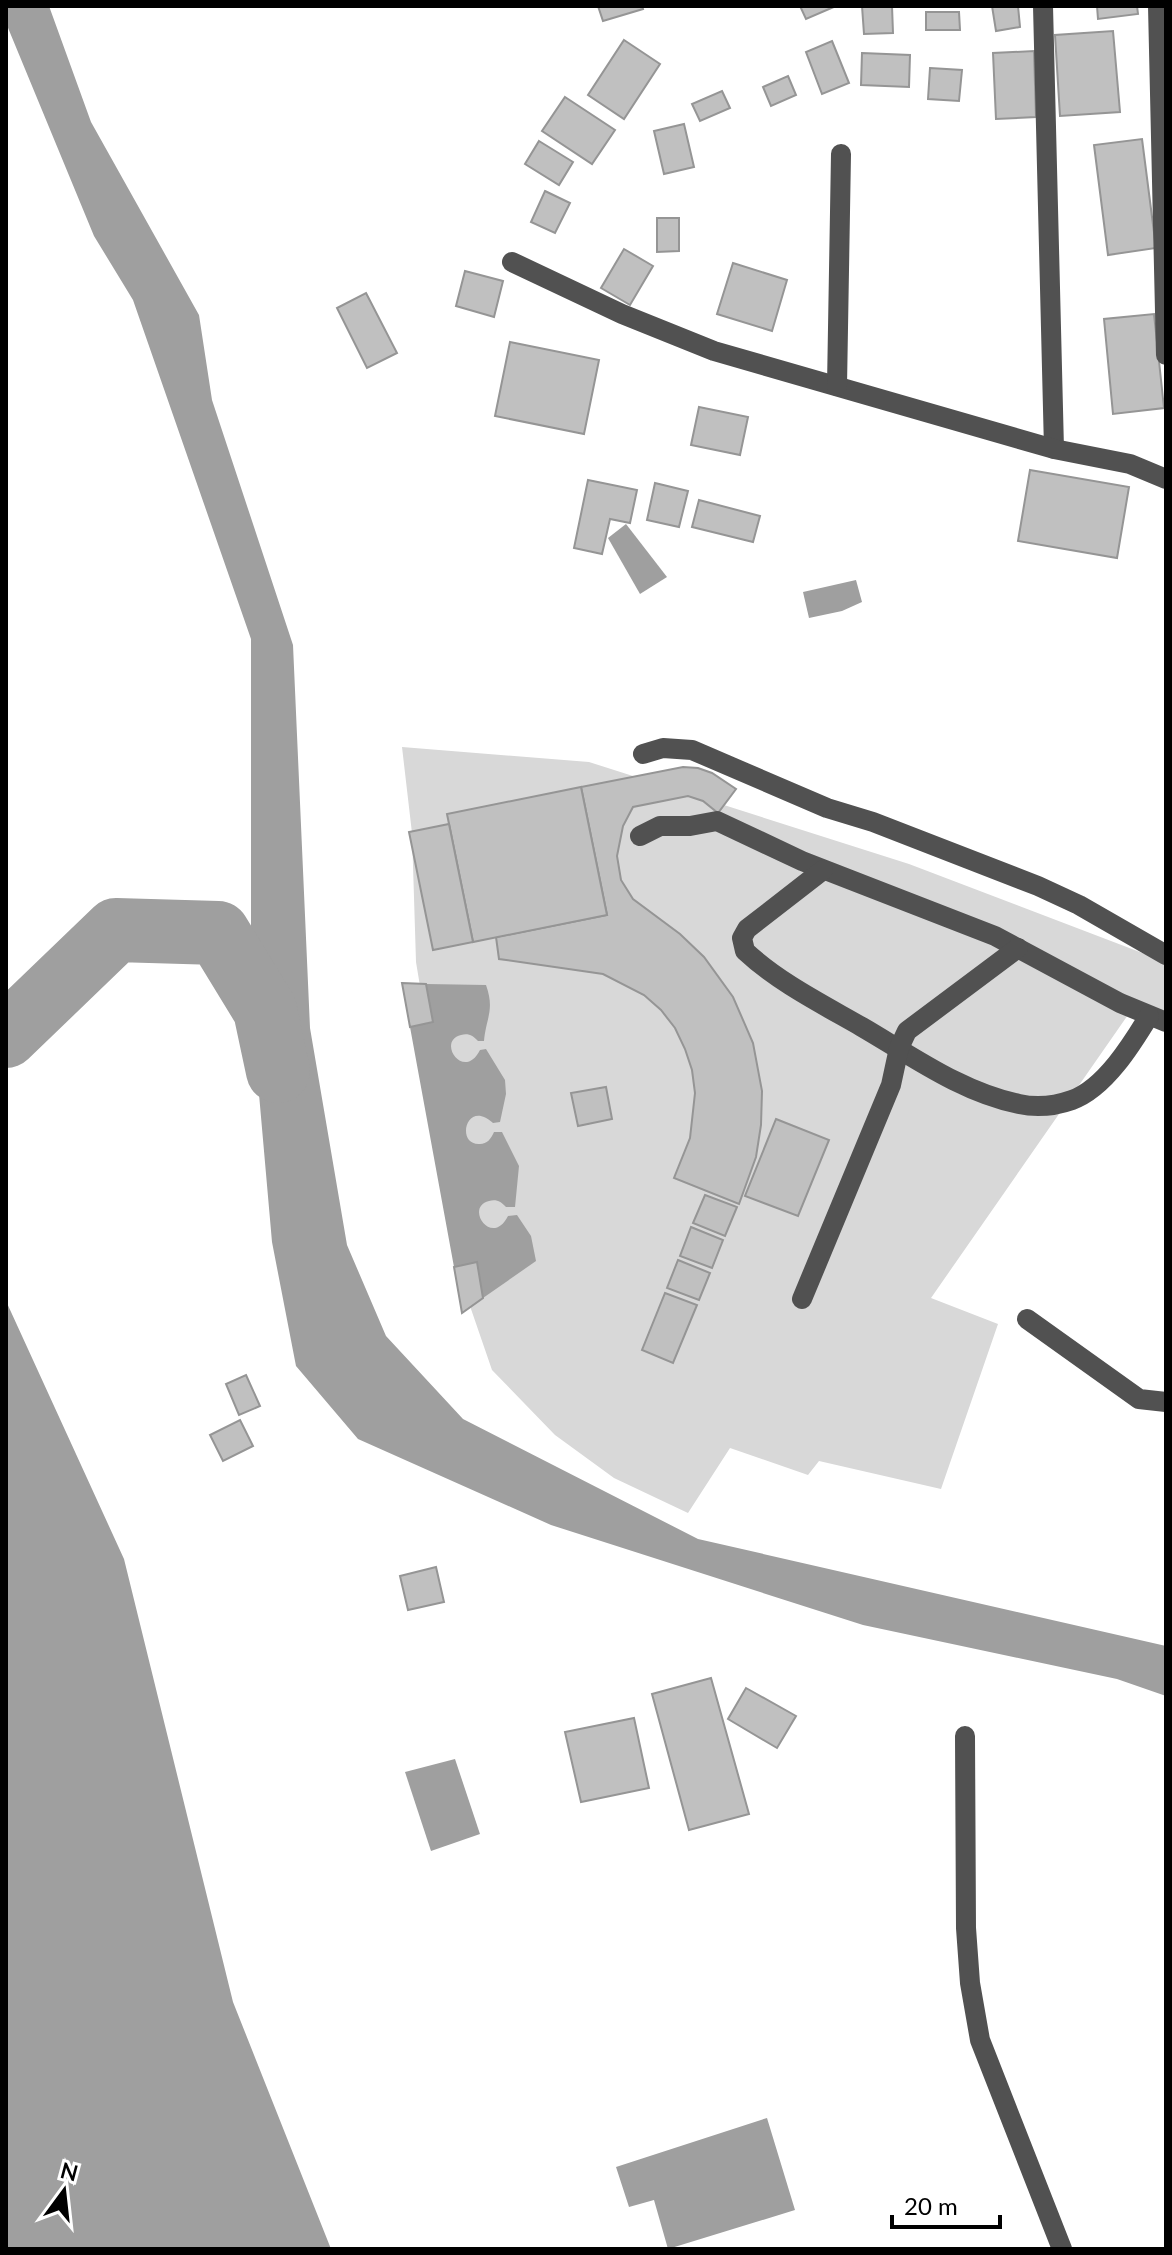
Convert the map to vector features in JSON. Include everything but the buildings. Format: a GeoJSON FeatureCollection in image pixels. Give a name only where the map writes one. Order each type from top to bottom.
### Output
{"type":"FeatureCollection","features":[{"type":"Feature","properties":{"kind":"street"},"geometry":{"type":"LineString","coordinates":[[1043,6],[1054,449]]}},
{"type":"Feature","properties":{"kind":"street"},"geometry":{"type":"LineString","coordinates":[[1158,6],[1166,355]]}},
{"type":"Feature","properties":{"kind":"street"},"geometry":{"type":"LineString","coordinates":[[837,386],[841,154]]}},
{"type":"Feature","properties":{"kind":"street"},"geometry":{"type":"LineString","coordinates":[[512,262],[622,314],[714,351],[1054,449],[1130,464],[1166,479]]}},
{"type":"Feature","properties":{"kind":"street"},"geometry":{"type":"LineString","coordinates":[[643,754],[663,748],[692,750],[827,808],[873,822],[1038,886],[1079,905],[1166,955]]}},
{"type":"Feature","properties":{"kind":"street"},"geometry":{"type":"LineString","coordinates":[[640,836],[660,826],[690,826],[717,821],[823,870],[957,920],[1158,1019],[1102,1079],[1077,1099],[1039,1107],[1017,1104],[963,1086],[807,995],[745,951],[742,938],[747,929],[823,870]]}},
{"type":"Feature","properties":{"kind":"street"},"geometry":{"type":"LineString","coordinates":[[802,1299],[891,1085],[899,1048],[907,1031],[1018,948]]}},
{"type":"Feature","properties":{"kind":"street"},"geometry":{"type":"LineString","coordinates":[[1027,1319],[1139,1399],[1166,1402]]}},
{"type":"Feature","properties":{"kind":"street"},"geometry":{"type":"LineString","coordinates":[[965,1736],[966,1928],[970,1983],[980,2040],[1062,2249]]}},
{"type":"Feature","properties":{"kind":"shaded area"},"geometry":{"type":"Polygon","coordinates":[[[6,6],[49,6],[91,122],[199,315],[212,400],[293,645],[310,1028],[347,1245],[386,1336],[463,1419],[698,1539],[1166,1646],[1166,1696],[1117,1679],[863,1625],[551,1525],[358,1439],[296,1366],[272,1242],[251,1003],[251,639],[133,300],[94,236],[6,23],[6,6]]]}},
{"type":"Feature","properties":{"kind":"shaded area"},"geometry":{"type":"Polygon","coordinates":[[[626,524],[667,577],[640,594],[608,538],[626,524]]]}},
{"type":"Feature","properties":{"kind":"shaded area"},"geometry":{"type":"Polygon","coordinates":[[[856,580],[862,602],[842,611],[809,618],[803,592],[856,580]]]}},
{"type":"Feature","properties":{"kind":"shaded area"},"geometry":{"type":"Polygon","coordinates":[[[402,747],[589,762],[909,864],[1166,962],[1166,1021],[1130,1012],[931,1298],[998,1324],[941,1489],[819,1461],[808,1475],[730,1448],[688,1513],[614,1478],[555,1435],[492,1370],[471,1309],[428,1068],[416,962],[412,833],[402,747]]]}},
{"type":"Feature","properties":{"kind":"shaded area"},"geometry":{"type":"Polygon","coordinates":[[[426,984],[486,985],[490,1008],[484,1041],[461,1035],[451,1044],[452,1051],[460,1061],[467,1062],[474,1059],[480,1050],[486,1049],[505,1080],[506,1094],[500,1122],[493,1123],[476,1116],[470,1119],[466,1132],[472,1143],[480,1144],[488,1141],[494,1132],[502,1132],[519,1166],[515,1207],[489,1201],[479,1210],[480,1217],[488,1227],[495,1228],[502,1225],[508,1216],[517,1215],[531,1236],[536,1261],[483,1298],[477,1263],[454,1267],[410,1027],[433,1022],[426,984]]]}},
{"type":"Feature","properties":{"kind":"shaded area"},"geometry":{"type":"Polygon","coordinates":[[[6,1301],[124,1559],[233,2002],[331,2249],[6,2249],[6,1301]]]}},
{"type":"Feature","properties":{"kind":"shaded area"},"geometry":{"type":"Polygon","coordinates":[[[455,1759],[480,1834],[431,1851],[405,1772],[455,1759]]]}},
{"type":"Feature","properties":{"kind":"shaded area"},"geometry":{"type":"Polygon","coordinates":[[[767,2118],[795,2210],[668,2249],[654,2200],[629,2207],[616,2167],[767,2118]]]}},
{"type":"Feature","properties":{"kind":"waterway"},"geometry":{"type":"LineString","coordinates":[[6,1036],[116,930],[218,933],[265,1010],[278,1071]]}}]}
